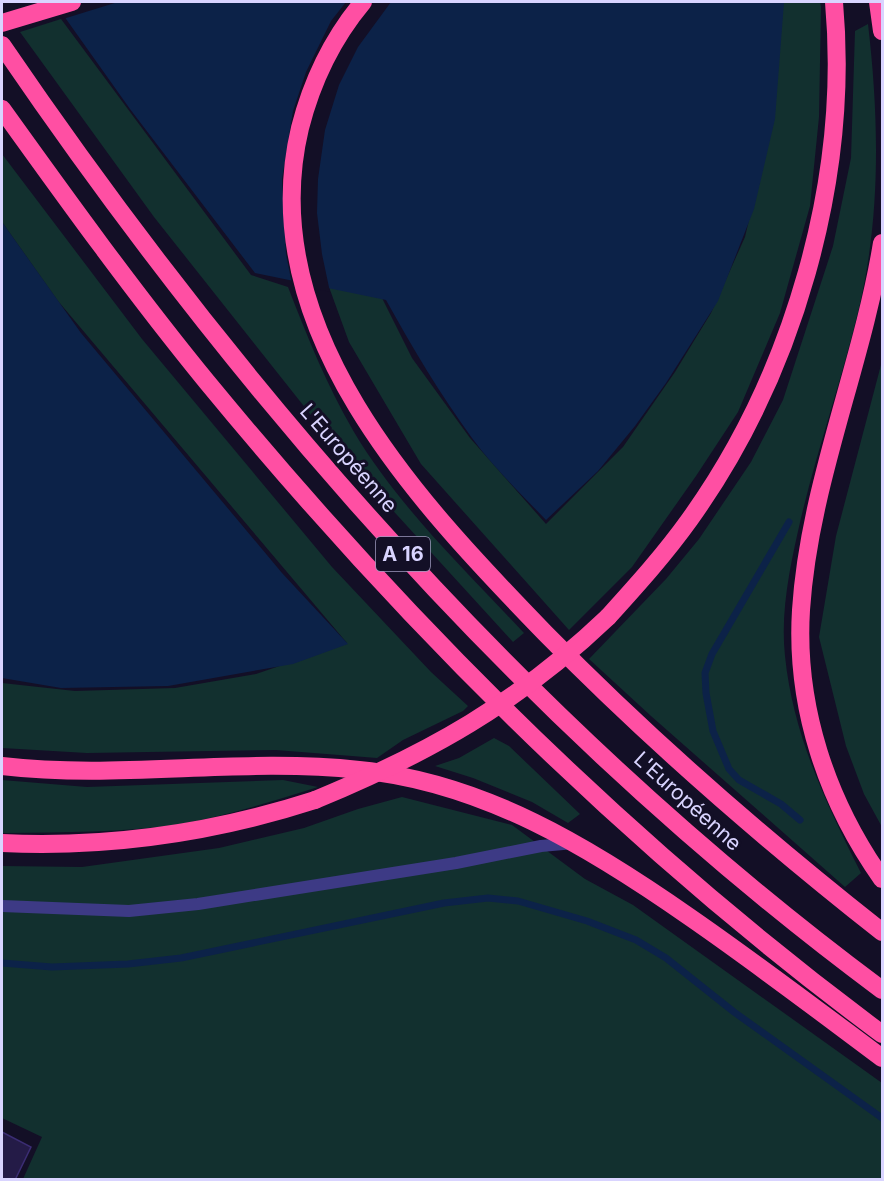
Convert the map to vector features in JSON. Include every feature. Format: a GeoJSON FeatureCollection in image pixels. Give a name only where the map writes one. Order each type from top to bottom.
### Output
{"type":"FeatureCollection","features":[{"type":"Feature","properties":{"kind":"highway"},"geometry":{"type":"LineString","coordinates":[[2,23],[72,2]]}},
{"type":"Feature","properties":{"kind":"highway"},"geometry":{"type":"LineString","coordinates":[[363,2],[336,38],[312,89],[297,142],[291,196],[292,227],[305,291],[327,350],[345,386],[367,423],[405,476],[475,558],[573,662],[695,778],[763,837],[882,932]]}},
{"type":"Feature","properties":{"kind":"highway"},"geometry":{"type":"LineString","coordinates":[[2,843],[95,843],[147,839],[232,824],[315,800],[357,783],[425,750],[492,711],[545,673],[608,617],[666,552],[714,483],[760,400],[790,325],[815,239],[830,150],[836,69],[834,2]]}},
{"type":"Feature","properties":{"kind":"highway"},"geometry":{"type":"LineString","coordinates":[[878,2],[882,31]]}},
{"type":"Feature","properties":{"kind":"highway","name":"L'Européenne"},"geometry":{"type":"LineString","coordinates":[[2,45],[95,178],[206,324],[320,461],[441,595],[538,693],[669,815],[780,909],[882,990]]}},
{"type":"Feature","properties":{"kind":"highway","name":"A 16"},"geometry":{"type":"LineString","coordinates":[[2,109],[95,238],[207,382],[294,485],[419,622],[539,743],[615,814],[750,931],[882,1034]]}},
{"type":"Feature","properties":{"kind":"highway"},"geometry":{"type":"LineString","coordinates":[[882,243],[868,319],[810,538],[801,610],[800,642],[807,703],[822,762],[846,821],[882,879]]}},
{"type":"Feature","properties":{"kind":"highway"},"geometry":{"type":"LineString","coordinates":[[2,766],[74,772],[287,766],[381,772],[468,794],[512,811],[576,843],[684,913],[882,1058]]}},
{"type":"Feature","properties":{"kind":"lane"},"geometry":{"type":"LineString","coordinates":[[2,906],[129,911],[186,905],[444,864],[541,846],[576,843]]}},
{"type":"Feature","properties":{"kind":"green space"},"geometry":{"type":"Polygon","coordinates":[[[779,2],[820,2],[821,7],[819,117],[810,206],[780,313],[738,412],[696,476],[632,567],[569,630],[421,464],[349,342],[329,287],[380,294],[412,358],[470,438],[546,524],[623,447],[675,372],[711,313],[745,237],[766,148],[779,2]]]}},
{"type":"Feature","properties":{"kind":"green space"},"geometry":{"type":"Polygon","coordinates":[[[61,19],[251,275],[288,287],[326,379],[354,432],[412,512],[524,633],[513,642],[345,458],[154,217],[20,32],[61,19]]]}},
{"type":"Feature","properties":{"kind":"green space"},"geometry":{"type":"Polygon","coordinates":[[[868,24],[876,131],[871,238],[859,308],[801,518],[790,569],[784,621],[789,685],[803,741],[835,821],[861,873],[845,887],[589,659],[666,579],[699,539],[751,462],[783,400],[833,246],[851,158],[855,31],[868,24]]]}},
{"type":"Feature","properties":{"kind":"green space"},"geometry":{"type":"Polygon","coordinates":[[[2,154],[142,339],[332,567],[431,672],[468,706],[463,711],[403,740],[377,758],[276,750],[87,753],[2,748],[2,683],[75,691],[175,688],[256,674],[347,643],[58,301],[2,222],[2,154]]]}},
{"type":"Feature","properties":{"kind":"green space"},"geometry":{"type":"Polygon","coordinates":[[[882,361],[882,827],[864,794],[846,746],[819,637],[836,536],[882,361]]]}},
{"type":"Feature","properties":{"kind":"green space"},"geometry":{"type":"Polygon","coordinates":[[[494,738],[509,746],[580,814],[568,823],[532,802],[473,778],[435,766],[459,758],[494,738]]]}},
{"type":"Feature","properties":{"kind":"green space"},"geometry":{"type":"Polygon","coordinates":[[[2,780],[87,787],[283,780],[318,787],[267,803],[180,824],[115,831],[2,833],[2,780]]]}},
{"type":"Feature","properties":{"kind":"green space"},"geometry":{"type":"Polygon","coordinates":[[[402,797],[512,825],[585,879],[633,905],[882,1083],[882,1179],[23,1179],[42,1137],[2,1118],[2,866],[82,867],[219,848],[304,828],[358,809],[402,797]]]}},
{"type":"Feature","properties":{"kind":"water"},"geometry":{"type":"Polygon","coordinates":[[[54,2],[784,2],[775,119],[754,209],[718,301],[666,383],[635,426],[598,471],[546,520],[498,470],[472,438],[427,370],[386,300],[255,273],[130,109],[54,2]]]}},
{"type":"Feature","properties":{"kind":"water"},"geometry":{"type":"Polygon","coordinates":[[[2,222],[81,333],[282,573],[348,644],[293,664],[168,686],[61,688],[2,678],[2,222]]]}},
{"type":"Feature","properties":{"kind":"pier"},"geometry":{"type":"Polygon","coordinates":[[[51,2],[118,2],[63,19],[51,2]]]}},
{"type":"Feature","properties":{"kind":"pier"},"geometry":{"type":"Polygon","coordinates":[[[346,2],[391,2],[358,47],[339,85],[325,130],[318,179],[317,213],[330,292],[292,284],[286,254],[282,179],[293,111],[306,72],[331,21],[346,2]]]}},
{"type":"Feature","properties":{"kind":"building"},"geometry":{"type":"Polygon","coordinates":[[[2,1132],[31,1147],[15,1180],[2,1180],[2,1132]]]}},
{"type":"Feature","properties":{"kind":"waterway"},"geometry":{"type":"LineString","coordinates":[[789,522],[712,654],[705,673],[713,731],[729,769],[739,780],[781,804],[800,820]]}},
{"type":"Feature","properties":{"kind":"waterway"},"geometry":{"type":"LineString","coordinates":[[2,963],[52,967],[128,964],[181,958],[444,903],[488,898],[518,901],[587,921],[636,940],[666,958],[734,1012],[882,1118]]}}]}
